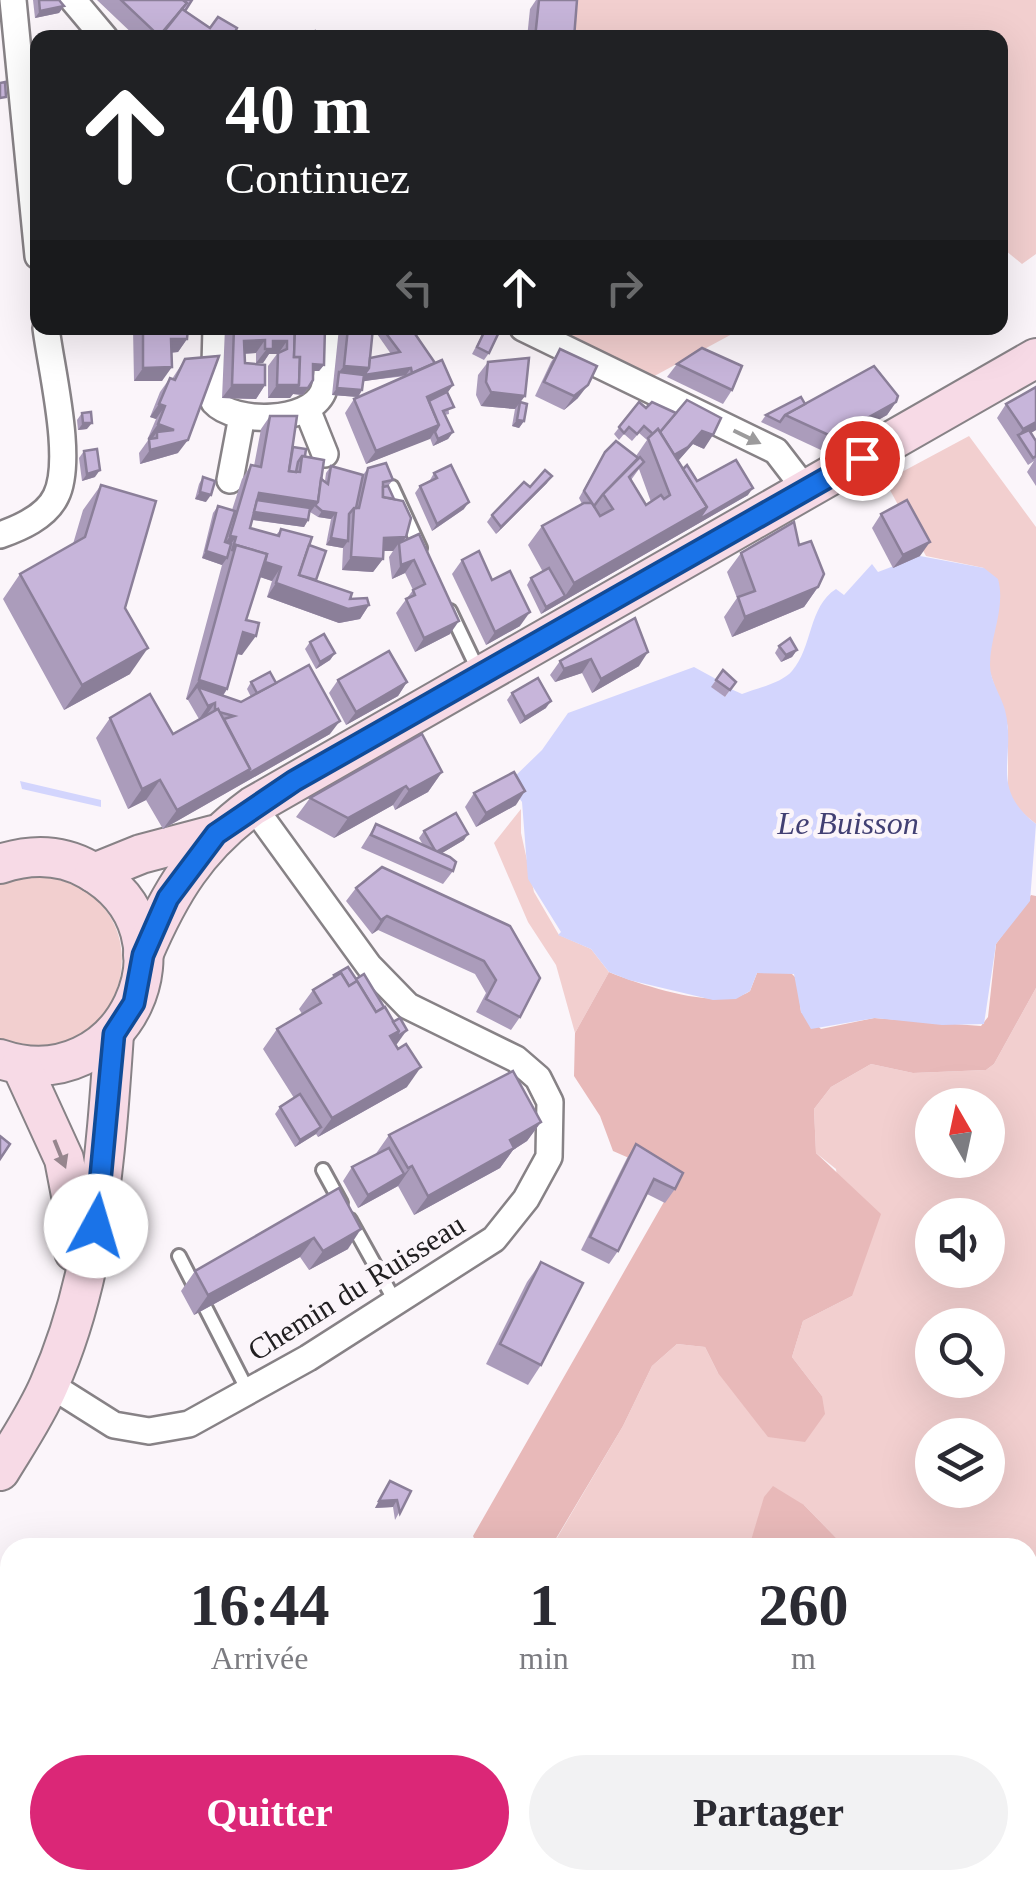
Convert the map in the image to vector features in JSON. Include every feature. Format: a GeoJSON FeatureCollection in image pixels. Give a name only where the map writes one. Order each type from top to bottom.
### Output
{"type":"FeatureCollection","features":[{"type":"Feature","properties":{"kind":"main road"},"geometry":{"type":"LineString","coordinates":[[74,1314],[74,1211],[64,1159],[10,1062],[71,1061],[114,1034],[134,1003],[143,955],[168,898],[216,834],[253,806],[1036,358]]}},
{"type":"Feature","properties":{"kind":"main road"},"geometry":{"type":"LineString","coordinates":[[94,872],[141,854],[216,834]]}},
{"type":"Feature","properties":{"kind":"main road"},"geometry":{"type":"LineString","coordinates":[[3,856],[47,857],[94,872],[129,908],[143,955]]}},
{"type":"Feature","properties":{"kind":"main road"},"geometry":{"type":"LineString","coordinates":[[0,1471],[50,1384],[74,1314],[96,1226],[114,1034]]}},
{"type":"Feature","properties":{"kind":"street"},"geometry":{"type":"LineString","coordinates":[[12,0],[30,177]]}},
{"type":"Feature","properties":{"kind":"street"},"geometry":{"type":"LineString","coordinates":[[73,0],[98,30]]}},
{"type":"Feature","properties":{"kind":"street"},"geometry":{"type":"LineString","coordinates":[[0,535],[34,520],[56,497],[62,461],[47,335]]}},
{"type":"Feature","properties":{"kind":"street"},"geometry":{"type":"LineString","coordinates":[[216,335],[214,402],[221,410],[242,416],[307,409],[322,393],[329,335]]}},
{"type":"Feature","properties":{"kind":"street"},"geometry":{"type":"LineString","coordinates":[[537,335],[776,451],[806,490]]}},
{"type":"Feature","properties":{"kind":"street"},"geometry":{"type":"LineString","coordinates":[[307,409],[325,454]]}},
{"type":"Feature","properties":{"kind":"street"},"geometry":{"type":"LineString","coordinates":[[230,480],[242,416]]}},
{"type":"Feature","properties":{"kind":"street","name":"Chemin du Ruisseau"},"geometry":{"type":"LineString","coordinates":[[50,1384],[114,1425],[148,1431],[189,1424],[396,1304],[494,1240],[526,1199],[549,1157],[550,1102],[538,1078],[516,1059],[408,1006],[369,966],[253,806]]}},
{"type":"Feature","properties":{"kind":"lane"},"geometry":{"type":"LineString","coordinates":[[392,487],[424,556]]}},
{"type":"Feature","properties":{"kind":"lane"},"geometry":{"type":"LineString","coordinates":[[440,590],[481,675]]}},
{"type":"Feature","properties":{"kind":"lane"},"geometry":{"type":"LineString","coordinates":[[323,1170],[396,1304]]}},
{"type":"Feature","properties":{"kind":"lane"},"geometry":{"type":"LineString","coordinates":[[179,1256],[248,1390]]}},
{"type":"Feature","properties":{"kind":"shaded area"},"geometry":{"type":"Polygon","coordinates":[[[573,0],[1036,0],[1036,254],[1022,264],[1008,253],[1008,30],[575,30],[573,0]]]}},
{"type":"Feature","properties":{"kind":"shaded area"},"geometry":{"type":"Polygon","coordinates":[[[560,335],[730,335],[647,380],[560,335]]]}},
{"type":"Feature","properties":{"kind":"shaded area"},"geometry":{"type":"Polygon","coordinates":[[[969,436],[1036,527],[1036,824],[1014,806],[1008,791],[1008,727],[989,669],[984,568],[926,556],[885,481],[969,436]]]}},
{"type":"Feature","properties":{"kind":"shaded area"},"geometry":{"type":"Polygon","coordinates":[[[521,809],[521,833],[534,892],[559,935],[591,949],[609,972],[575,1033],[556,965],[528,922],[494,843],[521,809]]]}},
{"type":"Feature","properties":{"kind":"shaded area"},"geometry":{"type":"Polygon","coordinates":[[[26,875],[74,885],[105,909],[120,941],[120,976],[107,1009],[82,1034],[46,1046],[0,1039],[0,883],[26,875]]]}},
{"type":"Feature","properties":{"kind":"shaded area"},"geometry":{"type":"Polygon","coordinates":[[[1031,895],[1036,896],[1036,988],[994,1064],[986,1070],[913,1073],[871,1064],[831,1087],[814,1109],[816,1153],[881,1214],[852,1296],[803,1321],[792,1357],[822,1396],[825,1414],[805,1442],[768,1437],[718,1373],[705,1347],[677,1344],[652,1366],[623,1426],[556,1538],[474,1538],[677,1179],[613,1151],[600,1116],[574,1076],[575,1033],[609,972],[680,994],[720,999],[750,991],[757,973],[791,973],[797,979],[801,1012],[821,1029],[874,1018],[981,1026],[988,1017],[996,944],[1031,895]]]}},
{"type":"Feature","properties":{"kind":"shaded area"},"geometry":{"type":"Polygon","coordinates":[[[1036,988],[1036,1538],[836,1538],[804,1505],[754,1538],[557,1538],[623,1426],[652,1366],[677,1344],[705,1347],[718,1373],[822,1396],[792,1357],[803,1321],[852,1296],[836,1169],[816,1153],[814,1109],[831,1087],[871,1064],[913,1073],[986,1070],[994,1064],[1036,988]]]}},
{"type":"Feature","properties":{"kind":"shaded area"},"geometry":{"type":"Polygon","coordinates":[[[773,1486],[804,1505],[836,1538],[752,1538],[764,1497],[773,1486]]]}},
{"type":"Feature","properties":{"kind":"water","name":"Le Buisson"},"geometry":{"type":"Polygon","coordinates":[[[920,556],[984,568],[998,579],[1000,601],[990,671],[1008,727],[1008,784],[1021,810],[1036,824],[1030,901],[996,944],[984,1024],[942,1025],[875,1018],[811,1029],[801,1012],[794,974],[757,973],[750,991],[736,999],[713,1000],[609,972],[591,949],[558,935],[561,932],[528,879],[522,802],[508,783],[542,750],[568,713],[694,667],[716,679],[712,687],[725,697],[731,689],[742,694],[776,682],[799,661],[820,606],[836,589],[844,595],[872,564],[878,572],[920,556]]]}},
{"type":"Feature","properties":{"kind":"water"},"geometry":{"type":"Polygon","coordinates":[[[20,781],[101,800],[101,807],[22,789],[20,781]]]}},
{"type":"Feature","properties":{"kind":"building"},"geometry":{"type":"Polygon","coordinates":[[[39,0],[59,0],[64,6],[40,11],[39,0]]]}},
{"type":"Feature","properties":{"kind":"building"},"geometry":{"type":"Polygon","coordinates":[[[121,0],[187,3],[164,30],[153,30],[121,0]]]}},
{"type":"Feature","properties":{"kind":"building"},"geometry":{"type":"Polygon","coordinates":[[[539,0],[577,0],[575,30],[536,30],[539,0]]]}},
{"type":"Feature","properties":{"kind":"building"},"geometry":{"type":"Polygon","coordinates":[[[182,9],[210,28],[218,17],[237,28],[236,30],[165,30],[182,9]]]}},
{"type":"Feature","properties":{"kind":"building"},"geometry":{"type":"Polygon","coordinates":[[[5,82],[6,97],[0,98],[0,83],[5,82]]]}},
{"type":"Feature","properties":{"kind":"building"},"geometry":{"type":"Polygon","coordinates":[[[143,335],[187,335],[187,339],[171,339],[172,367],[143,368],[143,335]]]}},
{"type":"Feature","properties":{"kind":"building"},"geometry":{"type":"Polygon","coordinates":[[[234,335],[295,335],[294,357],[300,357],[299,385],[277,385],[278,353],[287,349],[287,341],[273,341],[273,349],[265,349],[265,340],[244,341],[245,363],[265,365],[265,385],[232,385],[234,335]]]}},
{"type":"Feature","properties":{"kind":"building"},"geometry":{"type":"Polygon","coordinates":[[[295,335],[325,335],[324,365],[313,364],[313,380],[308,388],[297,388],[300,357],[294,357],[295,335]]]}},
{"type":"Feature","properties":{"kind":"building"},"geometry":{"type":"Polygon","coordinates":[[[347,335],[372,335],[369,368],[344,366],[347,335]]]}},
{"type":"Feature","properties":{"kind":"building"},"geometry":{"type":"Polygon","coordinates":[[[387,335],[416,335],[435,363],[412,373],[411,368],[364,375],[370,358],[400,352],[387,335]]]}},
{"type":"Feature","properties":{"kind":"building"},"geometry":{"type":"Polygon","coordinates":[[[483,335],[498,335],[489,353],[477,347],[483,335]]]}},
{"type":"Feature","properties":{"kind":"building"},"geometry":{"type":"Polygon","coordinates":[[[702,348],[742,366],[732,390],[677,364],[702,348]]]}},
{"type":"Feature","properties":{"kind":"building"},"geometry":{"type":"Polygon","coordinates":[[[560,349],[597,366],[588,385],[574,396],[544,382],[560,349]]]}},
{"type":"Feature","properties":{"kind":"building"},"geometry":{"type":"Polygon","coordinates":[[[219,356],[188,440],[150,450],[149,439],[157,438],[157,432],[174,430],[158,424],[165,406],[159,404],[170,378],[175,380],[185,359],[219,356]]]}},
{"type":"Feature","properties":{"kind":"building"},"geometry":{"type":"Polygon","coordinates":[[[529,358],[525,396],[491,392],[486,382],[488,362],[529,358]]]}},
{"type":"Feature","properties":{"kind":"building"},"geometry":{"type":"Polygon","coordinates":[[[442,360],[453,385],[427,397],[439,425],[376,451],[354,399],[442,360]]]}},
{"type":"Feature","properties":{"kind":"building"},"geometry":{"type":"Polygon","coordinates":[[[874,366],[898,396],[896,402],[833,437],[785,415],[874,366]]]}},
{"type":"Feature","properties":{"kind":"building"},"geometry":{"type":"Polygon","coordinates":[[[339,372],[364,375],[362,390],[337,388],[339,372]]]}},
{"type":"Feature","properties":{"kind":"building"},"geometry":{"type":"Polygon","coordinates":[[[1036,387],[1036,422],[1023,429],[1006,404],[1036,387]]]}},
{"type":"Feature","properties":{"kind":"building"},"geometry":{"type":"Polygon","coordinates":[[[447,392],[454,407],[443,411],[453,432],[438,439],[435,432],[439,425],[429,401],[447,392]]]}},
{"type":"Feature","properties":{"kind":"building"},"geometry":{"type":"Polygon","coordinates":[[[801,397],[805,404],[780,422],[766,415],[801,397]]]}},
{"type":"Feature","properties":{"kind":"building"},"geometry":{"type":"Polygon","coordinates":[[[687,400],[721,418],[713,435],[702,431],[688,447],[674,455],[660,432],[687,400]]]}},
{"type":"Feature","properties":{"kind":"building"},"geometry":{"type":"Polygon","coordinates":[[[520,402],[527,404],[524,421],[517,420],[520,402]]]}},
{"type":"Feature","properties":{"kind":"building"},"geometry":{"type":"Polygon","coordinates":[[[639,402],[646,408],[652,402],[676,413],[660,432],[658,429],[653,434],[644,426],[637,434],[629,427],[624,433],[619,427],[639,402]]]}},
{"type":"Feature","properties":{"kind":"building"},"geometry":{"type":"Polygon","coordinates":[[[91,412],[92,423],[83,423],[82,413],[91,412]]]}},
{"type":"Feature","properties":{"kind":"building"},"geometry":{"type":"Polygon","coordinates":[[[270,416],[297,416],[289,471],[300,472],[302,456],[324,460],[318,502],[259,493],[250,528],[279,536],[281,529],[312,537],[299,575],[352,593],[350,599],[367,598],[369,605],[348,609],[276,583],[281,567],[265,562],[267,554],[236,545],[232,551],[236,537],[230,536],[251,465],[261,467],[270,416]]]}},
{"type":"Feature","properties":{"kind":"building"},"geometry":{"type":"Polygon","coordinates":[[[658,429],[707,507],[574,583],[542,526],[584,503],[592,503],[600,516],[613,509],[603,494],[640,457],[644,462],[629,477],[646,505],[661,495],[664,499],[670,495],[648,438],[658,429]]]}},
{"type":"Feature","properties":{"kind":"building"},"geometry":{"type":"Polygon","coordinates":[[[1029,430],[1036,441],[1033,458],[1018,435],[1029,430]]]}},
{"type":"Feature","properties":{"kind":"building"},"geometry":{"type":"Polygon","coordinates":[[[616,441],[638,458],[594,506],[584,491],[605,452],[616,441]]]}},
{"type":"Feature","properties":{"kind":"building"},"geometry":{"type":"Polygon","coordinates":[[[293,447],[306,449],[296,472],[289,471],[293,447]]]}},
{"type":"Feature","properties":{"kind":"building"},"geometry":{"type":"Polygon","coordinates":[[[97,449],[100,470],[87,474],[84,451],[97,449]]]}},
{"type":"Feature","properties":{"kind":"building"},"geometry":{"type":"Polygon","coordinates":[[[736,460],[753,488],[698,520],[707,507],[683,469],[687,465],[697,481],[736,460]]]}},
{"type":"Feature","properties":{"kind":"building"},"geometry":{"type":"Polygon","coordinates":[[[386,463],[393,480],[383,482],[383,497],[403,501],[411,518],[406,537],[384,538],[383,559],[351,557],[354,508],[359,508],[368,468],[386,463]]]}},
{"type":"Feature","properties":{"kind":"building"},"geometry":{"type":"Polygon","coordinates":[[[451,465],[469,502],[437,524],[420,486],[451,465]]]}},
{"type":"Feature","properties":{"kind":"building"},"geometry":{"type":"Polygon","coordinates":[[[331,466],[363,475],[356,508],[349,514],[348,541],[331,538],[336,513],[322,511],[315,505],[321,479],[328,484],[331,466]]]}},
{"type":"Feature","properties":{"kind":"building"},"geometry":{"type":"Polygon","coordinates":[[[545,470],[552,476],[501,527],[492,515],[524,482],[530,487],[545,470]]]}},
{"type":"Feature","properties":{"kind":"building"},"geometry":{"type":"Polygon","coordinates":[[[203,477],[215,481],[211,495],[200,492],[203,477]]]}},
{"type":"Feature","properties":{"kind":"building"},"geometry":{"type":"Polygon","coordinates":[[[101,485],[156,501],[125,608],[148,648],[82,685],[20,574],[85,537],[101,485]]]}},
{"type":"Feature","properties":{"kind":"building"},"geometry":{"type":"Polygon","coordinates":[[[388,486],[394,499],[383,497],[383,487],[388,486]]]}},
{"type":"Feature","properties":{"kind":"building"},"geometry":{"type":"Polygon","coordinates":[[[257,500],[310,508],[308,520],[254,512],[257,500]]]}},
{"type":"Feature","properties":{"kind":"building"},"geometry":{"type":"Polygon","coordinates":[[[907,500],[930,542],[903,555],[881,514],[907,500]]]}},
{"type":"Feature","properties":{"kind":"building"},"geometry":{"type":"Polygon","coordinates":[[[218,506],[235,511],[225,542],[231,544],[227,558],[206,551],[218,506]]]}},
{"type":"Feature","properties":{"kind":"building"},"geometry":{"type":"Polygon","coordinates":[[[794,522],[799,545],[811,541],[824,574],[818,587],[745,617],[738,597],[755,591],[741,553],[794,522]]]}},
{"type":"Feature","properties":{"kind":"building"},"geometry":{"type":"Polygon","coordinates":[[[419,534],[459,621],[424,638],[406,599],[425,584],[414,560],[401,565],[399,543],[419,534]]]}},
{"type":"Feature","properties":{"kind":"building"},"geometry":{"type":"Polygon","coordinates":[[[236,545],[267,554],[246,620],[259,623],[256,636],[243,632],[227,689],[199,680],[236,545]]]}},
{"type":"Feature","properties":{"kind":"building"},"geometry":{"type":"Polygon","coordinates":[[[309,545],[326,551],[316,580],[299,575],[309,545]]]}},
{"type":"Feature","properties":{"kind":"building"},"geometry":{"type":"Polygon","coordinates":[[[479,551],[492,580],[510,571],[530,612],[495,632],[462,560],[479,551]]]}},
{"type":"Feature","properties":{"kind":"building"},"geometry":{"type":"Polygon","coordinates":[[[549,568],[565,596],[546,607],[531,578],[549,568]]]}},
{"type":"Feature","properties":{"kind":"building"},"geometry":{"type":"Polygon","coordinates":[[[635,618],[648,652],[601,679],[591,659],[564,669],[560,661],[635,618]]]}},
{"type":"Feature","properties":{"kind":"building"},"geometry":{"type":"Polygon","coordinates":[[[324,634],[335,653],[320,662],[310,642],[324,634]]]}},
{"type":"Feature","properties":{"kind":"building"},"geometry":{"type":"Polygon","coordinates":[[[790,638],[797,650],[786,655],[779,646],[790,638]]]}},
{"type":"Feature","properties":{"kind":"building"},"geometry":{"type":"Polygon","coordinates":[[[389,651],[407,682],[356,712],[338,680],[389,651]]]}},
{"type":"Feature","properties":{"kind":"building"},"geometry":{"type":"Polygon","coordinates":[[[309,665],[340,721],[246,775],[250,769],[224,719],[234,716],[215,710],[215,703],[208,706],[198,687],[241,702],[309,665]]]}},
{"type":"Feature","properties":{"kind":"building"},"geometry":{"type":"Polygon","coordinates":[[[723,670],[736,682],[730,690],[716,680],[723,670]]]}},
{"type":"Feature","properties":{"kind":"building"},"geometry":{"type":"Polygon","coordinates":[[[270,672],[276,683],[257,693],[251,682],[270,672]]]}},
{"type":"Feature","properties":{"kind":"building"},"geometry":{"type":"Polygon","coordinates":[[[538,678],[551,701],[525,717],[512,693],[538,678]]]}},
{"type":"Feature","properties":{"kind":"building"},"geometry":{"type":"Polygon","coordinates":[[[150,694],[173,734],[218,709],[250,769],[177,810],[160,780],[142,789],[110,718],[150,694]]]}},
{"type":"Feature","properties":{"kind":"building"},"geometry":{"type":"Polygon","coordinates":[[[422,734],[442,772],[409,790],[406,786],[348,818],[310,798],[422,734]]]}},
{"type":"Feature","properties":{"kind":"building"},"geometry":{"type":"Polygon","coordinates":[[[514,772],[525,791],[486,813],[474,793],[514,772]]]}},
{"type":"Feature","properties":{"kind":"building"},"geometry":{"type":"Polygon","coordinates":[[[456,813],[468,834],[436,852],[424,831],[456,813]]]}},
{"type":"Feature","properties":{"kind":"building"},"geometry":{"type":"Polygon","coordinates":[[[376,824],[450,857],[456,862],[453,871],[371,835],[376,824]]]}},
{"type":"Feature","properties":{"kind":"building"},"geometry":{"type":"Polygon","coordinates":[[[382,867],[510,926],[540,978],[520,1017],[486,999],[496,980],[484,961],[387,916],[381,920],[356,888],[382,867]]]}},
{"type":"Feature","properties":{"kind":"building"},"geometry":{"type":"Polygon","coordinates":[[[348,967],[356,979],[364,974],[384,1007],[376,1012],[357,981],[349,986],[341,973],[334,975],[348,967]]]}},
{"type":"Feature","properties":{"kind":"building"},"geometry":{"type":"Polygon","coordinates":[[[341,973],[349,986],[357,981],[376,1012],[385,1007],[399,1031],[390,1036],[398,1049],[406,1044],[421,1067],[332,1118],[277,1029],[321,1003],[313,990],[341,973]]]}},
{"type":"Feature","properties":{"kind":"building"},"geometry":{"type":"Polygon","coordinates":[[[400,1018],[407,1030],[395,1038],[399,1031],[393,1022],[400,1018]]]}},
{"type":"Feature","properties":{"kind":"building"},"geometry":{"type":"Polygon","coordinates":[[[513,1071],[541,1122],[510,1140],[514,1148],[428,1196],[389,1135],[513,1071]]]}},
{"type":"Feature","properties":{"kind":"building"},"geometry":{"type":"Polygon","coordinates":[[[300,1094],[321,1127],[300,1140],[280,1107],[300,1094]]]}},
{"type":"Feature","properties":{"kind":"building"},"geometry":{"type":"Polygon","coordinates":[[[0,1136],[10,1144],[0,1159],[0,1136]]]}},
{"type":"Feature","properties":{"kind":"building"},"geometry":{"type":"Polygon","coordinates":[[[636,1144],[683,1173],[675,1189],[654,1179],[618,1251],[590,1237],[636,1144]]]}},
{"type":"Feature","properties":{"kind":"building"},"geometry":{"type":"Polygon","coordinates":[[[389,1148],[404,1174],[368,1195],[352,1167],[389,1148]]]}},
{"type":"Feature","properties":{"kind":"building"},"geometry":{"type":"Polygon","coordinates":[[[339,1188],[361,1229],[323,1251],[314,1238],[208,1295],[195,1271],[339,1188]]]}},
{"type":"Feature","properties":{"kind":"building"},"geometry":{"type":"Polygon","coordinates":[[[541,1262],[583,1283],[541,1365],[500,1344],[541,1262]]]}},
{"type":"Feature","properties":{"kind":"building"},"geometry":{"type":"Polygon","coordinates":[[[390,1481],[411,1491],[400,1513],[397,1500],[379,1501],[390,1481]]]}},
{"type":"Feature","properties":{"kind":"route"},"geometry":{"type":"LineString","coordinates":[[96,1226],[114,1034],[134,1003],[142,980],[143,955],[168,898],[194,858],[216,834],[294,781],[862,458]]}}]}
